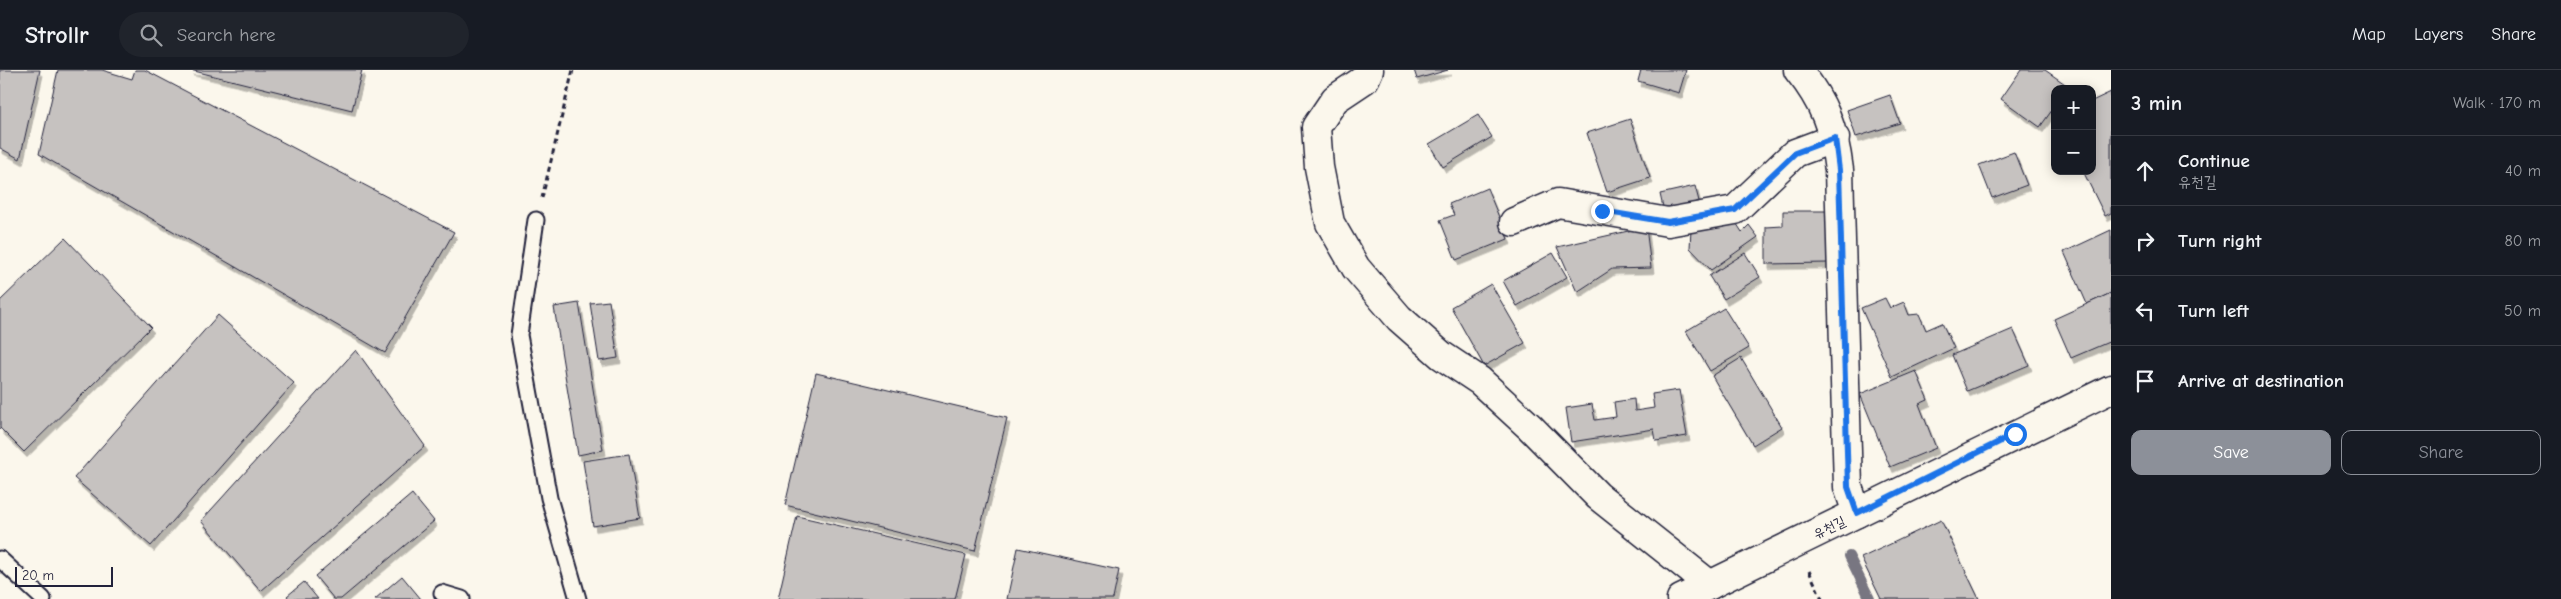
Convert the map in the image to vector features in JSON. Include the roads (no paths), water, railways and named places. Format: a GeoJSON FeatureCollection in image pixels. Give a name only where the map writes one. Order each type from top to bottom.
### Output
{"type":"FeatureCollection","features":[{"type":"Feature","properties":{"kind":"street"},"geometry":{"type":"LineString","coordinates":[[1369,70],[1365,79],[1335,99],[1316,127],[1319,167],[1330,223],[1356,268],[1399,318],[1441,355],[1480,381],[1530,427],[1598,496],[1710,585]]}},
{"type":"Feature","properties":{"kind":"street"},"geometry":{"type":"LineString","coordinates":[[1798,70],[1824,109],[1835,138],[1839,170],[1848,487],[1857,513]]}},
{"type":"Feature","properties":{"kind":"street"},"geometry":{"type":"LineString","coordinates":[[1514,222],[1558,203],[1668,222],[1735,210],[1795,153],[1835,138]]}},
{"type":"Feature","properties":{"kind":"street","name":"유천길"},"geometry":{"type":"LineString","coordinates":[[1681,599],[2111,389]]}},
{"type":"Feature","properties":{"kind":"lane"},"geometry":{"type":"LineString","coordinates":[[536,220],[519,336],[549,498],[578,599]]}},
{"type":"Feature","properties":{"kind":"lane"},"geometry":{"type":"LineString","coordinates":[[0,559],[43,599]]}},
{"type":"Feature","properties":{"kind":"lane"},"geometry":{"type":"LineString","coordinates":[[442,593],[462,599]]}},
{"type":"Feature","properties":{"kind":"waterway"},"geometry":{"type":"LineString","coordinates":[[1849,556],[1870,599]]}}]}
